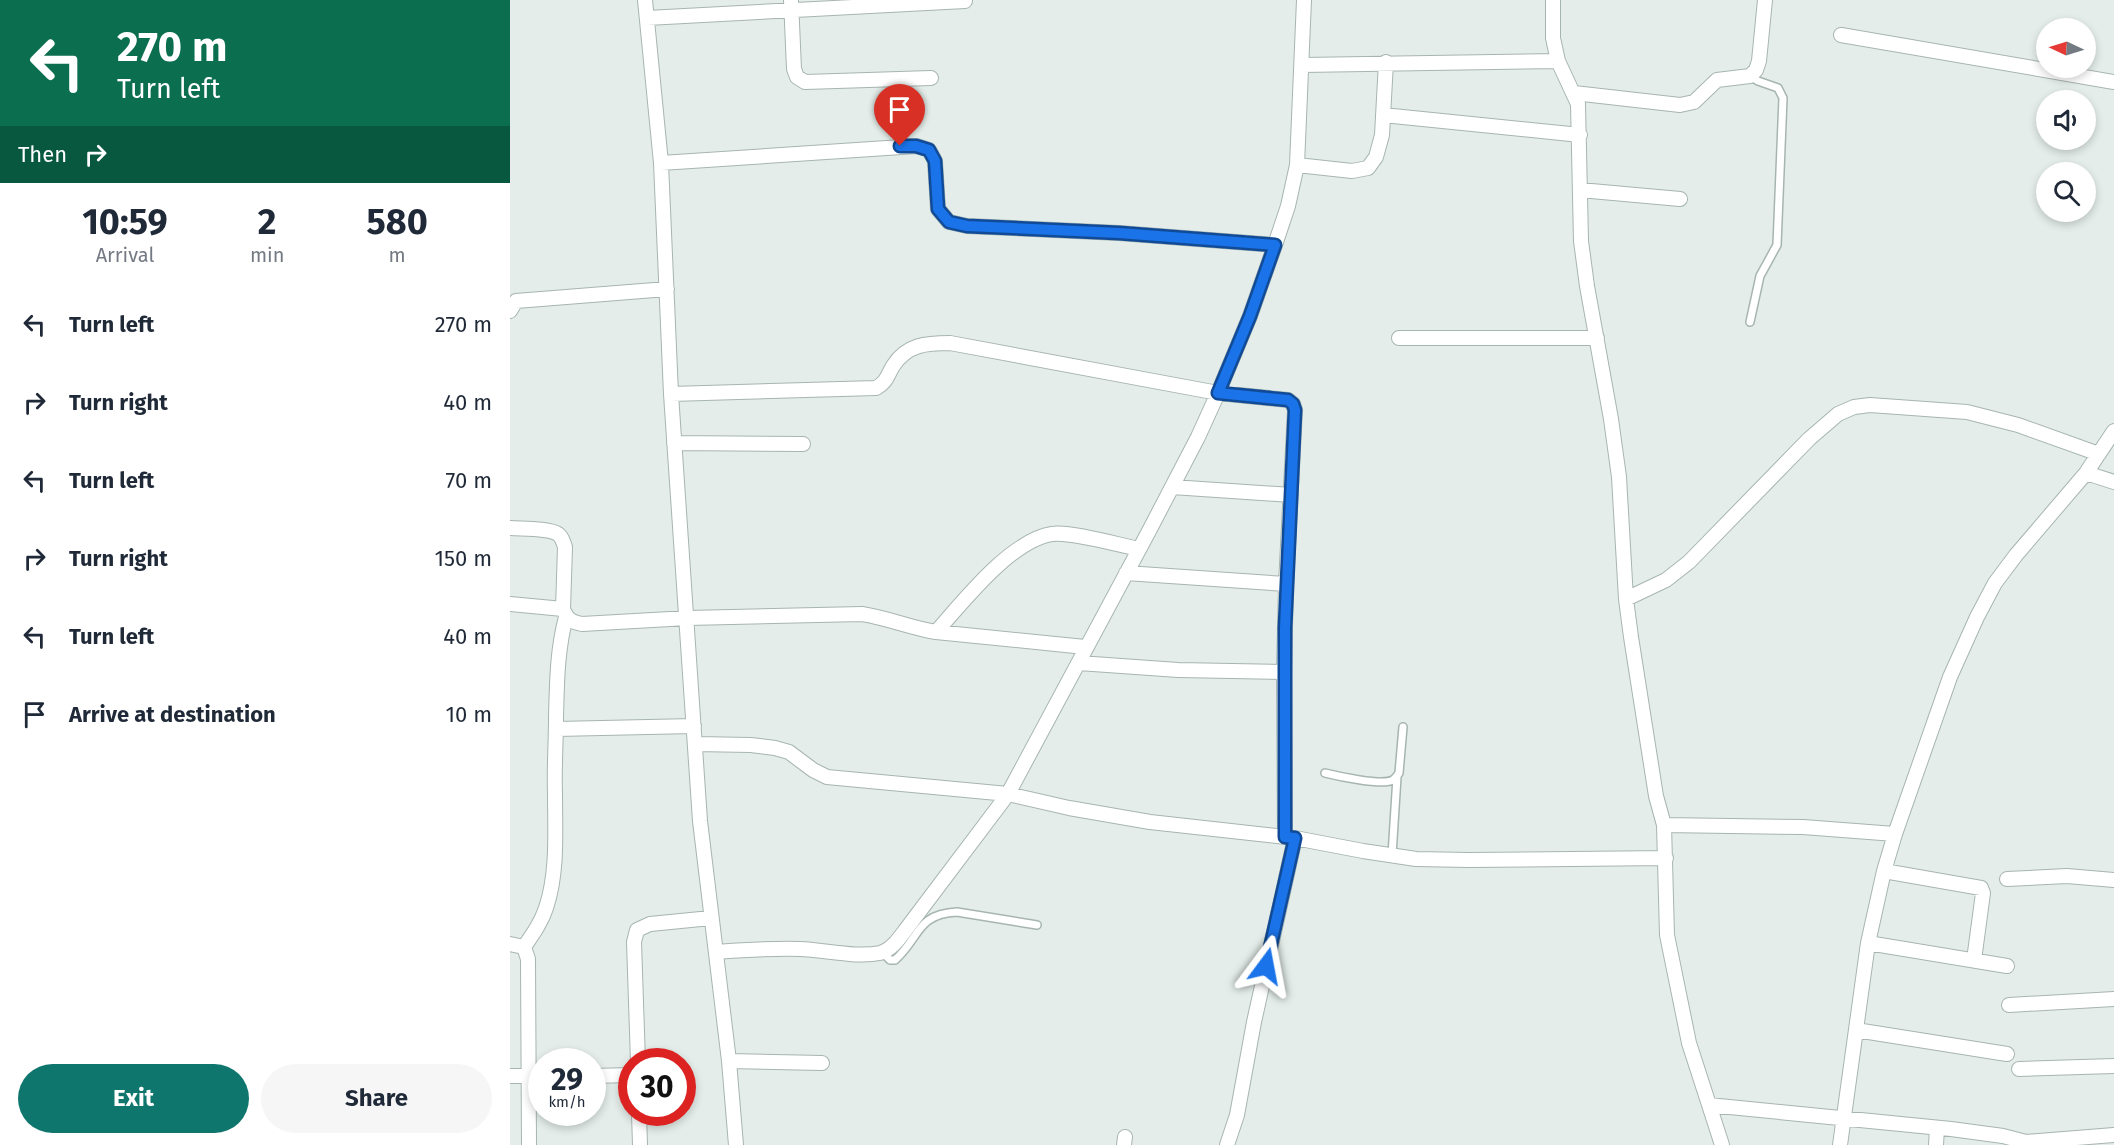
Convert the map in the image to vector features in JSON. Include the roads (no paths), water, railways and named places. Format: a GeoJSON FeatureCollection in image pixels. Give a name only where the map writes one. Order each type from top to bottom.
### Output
{"type":"FeatureCollection","features":[{"type":"Feature","properties":{"kind":"street"},"geometry":{"type":"LineString","coordinates":[[645,0],[661,163],[671,394],[700,821],[729,1061],[736,1145]]}},
{"type":"Feature","properties":{"kind":"street"},"geometry":{"type":"LineString","coordinates":[[716,952],[800,949],[866,954],[882,952],[895,943],[1008,794],[1172,487],[1218,393],[1250,316],[1288,206],[1297,165],[1304,0]]}},
{"type":"Feature","properties":{"kind":"street"},"geometry":{"type":"LineString","coordinates":[[1553,0],[1553,38],[1558,61],[1578,104],[1581,242],[1611,419],[1618,477],[1626,599],[1652,773],[1664,825],[1667,935],[1689,1043],[1722,1145]]}},
{"type":"Feature","properties":{"kind":"street"},"geometry":{"type":"LineString","coordinates":[[1574,93],[1680,105],[1694,102],[1717,80],[1750,76],[1756,70],[1759,61],[1765,0]]}},
{"type":"Feature","properties":{"kind":"street"},"geometry":{"type":"LineString","coordinates":[[647,18],[791,5],[965,1]]}},
{"type":"Feature","properties":{"kind":"street"},"geometry":{"type":"LineString","coordinates":[[791,5],[794,69],[797,77],[805,82],[931,78]]}},
{"type":"Feature","properties":{"kind":"street"},"geometry":{"type":"LineString","coordinates":[[1841,34],[2114,82]]}},
{"type":"Feature","properties":{"kind":"street"},"geometry":{"type":"LineString","coordinates":[[1302,65],[1558,61]]}},
{"type":"Feature","properties":{"kind":"street"},"geometry":{"type":"LineString","coordinates":[[1297,165],[1352,171],[1368,168],[1376,157],[1382,135],[1386,62]]}},
{"type":"Feature","properties":{"kind":"street"},"geometry":{"type":"LineString","coordinates":[[1383,115],[1580,135]]}},
{"type":"Feature","properties":{"kind":"street"},"geometry":{"type":"LineString","coordinates":[[661,163],[916,146],[929,150],[935,161],[938,209],[949,222],[967,226],[1119,233],[1275,245]]}},
{"type":"Feature","properties":{"kind":"street"},"geometry":{"type":"LineString","coordinates":[[1580,190],[1680,199]]}},
{"type":"Feature","properties":{"kind":"street"},"geometry":{"type":"LineString","coordinates":[[510,311],[516,301],[667,289]]}},
{"type":"Feature","properties":{"kind":"street"},"geometry":{"type":"LineString","coordinates":[[1399,338],[1597,338]]}},
{"type":"Feature","properties":{"kind":"street"},"geometry":{"type":"LineString","coordinates":[[671,394],[876,388],[886,382],[893,365],[904,353],[924,343],[950,343],[1218,393],[1277,398],[1288,400],[1293,404],[1295,410],[1284,672],[1290,838],[1237,1115],[1227,1145]]}},
{"type":"Feature","properties":{"kind":"street"},"geometry":{"type":"LineString","coordinates":[[1626,599],[1666,580],[1689,562],[1809,439],[1838,414],[1854,407],[1870,405],[1967,412],[2018,425],[2098,454]]}},
{"type":"Feature","properties":{"kind":"street"},"geometry":{"type":"LineString","coordinates":[[1840,1145],[1868,944],[1884,871],[1950,677],[1977,616],[1995,584],[2016,555],[2086,472],[2114,431]]}},
{"type":"Feature","properties":{"kind":"street"},"geometry":{"type":"LineString","coordinates":[[674,443],[803,444]]}},
{"type":"Feature","properties":{"kind":"street"},"geometry":{"type":"LineString","coordinates":[[2086,472],[2114,482]]}},
{"type":"Feature","properties":{"kind":"street"},"geometry":{"type":"LineString","coordinates":[[1172,487],[1291,495]]}},
{"type":"Feature","properties":{"kind":"street"},"geometry":{"type":"LineString","coordinates":[[510,528],[557,533],[565,547],[565,613],[558,668],[553,873],[547,906],[540,924],[524,947]]}},
{"type":"Feature","properties":{"kind":"street"},"geometry":{"type":"LineString","coordinates":[[936,632],[994,569],[1040,537],[1053,533],[1068,534],[1139,549]]}},
{"type":"Feature","properties":{"kind":"street"},"geometry":{"type":"LineString","coordinates":[[1126,573],[1286,584]]}},
{"type":"Feature","properties":{"kind":"street"},"geometry":{"type":"LineString","coordinates":[[510,604],[565,613],[572,622],[582,624],[688,618],[862,614],[881,616],[915,628],[936,632],[1085,647]]}},
{"type":"Feature","properties":{"kind":"street"},"geometry":{"type":"LineString","coordinates":[[1079,663],[1178,670],[1284,672]]}},
{"type":"Feature","properties":{"kind":"street"},"geometry":{"type":"LineString","coordinates":[[556,729],[694,726]]}},
{"type":"Feature","properties":{"kind":"street"},"geometry":{"type":"LineString","coordinates":[[695,744],[775,748],[789,752],[813,770],[827,777],[1008,794],[1150,822],[1290,838],[1416,859],[1666,858]]}},
{"type":"Feature","properties":{"kind":"street"},"geometry":{"type":"LineString","coordinates":[[1664,825],[1803,827],[1895,834]]}},
{"type":"Feature","properties":{"kind":"street"},"geometry":{"type":"LineString","coordinates":[[1884,871],[1981,888],[1983,892],[1974,960]]}},
{"type":"Feature","properties":{"kind":"street"},"geometry":{"type":"LineString","coordinates":[[2007,879],[2067,876],[2114,880]]}},
{"type":"Feature","properties":{"kind":"street"},"geometry":{"type":"LineString","coordinates":[[637,1048],[633,942],[636,930],[650,924],[711,918]]}},
{"type":"Feature","properties":{"kind":"street"},"geometry":{"type":"LineString","coordinates":[[510,944],[524,947]]}},
{"type":"Feature","properties":{"kind":"street"},"geometry":{"type":"LineString","coordinates":[[1868,944],[2007,966]]}},
{"type":"Feature","properties":{"kind":"street"},"geometry":{"type":"LineString","coordinates":[[524,947],[528,958],[533,1048]]}},
{"type":"Feature","properties":{"kind":"street"},"geometry":{"type":"LineString","coordinates":[[2009,1005],[2114,999]]}},
{"type":"Feature","properties":{"kind":"street"},"geometry":{"type":"LineString","coordinates":[[1856,1030],[2007,1054]]}},
{"type":"Feature","properties":{"kind":"street"},"geometry":{"type":"LineString","coordinates":[[729,1061],[822,1063]]}},
{"type":"Feature","properties":{"kind":"street"},"geometry":{"type":"LineString","coordinates":[[2019,1069],[2114,1066]]}},
{"type":"Feature","properties":{"kind":"street"},"geometry":{"type":"LineString","coordinates":[[510,1076],[528,1076]]}},
{"type":"Feature","properties":{"kind":"street"},"geometry":{"type":"LineString","coordinates":[[1709,1105],[1987,1133],[2026,1142],[2114,1135]]}},
{"type":"Feature","properties":{"kind":"street"},"geometry":{"type":"LineString","coordinates":[[530,1145],[531,1126]]}},
{"type":"Feature","properties":{"kind":"street"},"geometry":{"type":"LineString","coordinates":[[639,1126],[640,1145]]}},
{"type":"Feature","properties":{"kind":"street"},"geometry":{"type":"LineString","coordinates":[[1936,1145],[1937,1128]]}},
{"type":"Feature","properties":{"kind":"lane"},"geometry":{"type":"LineString","coordinates":[[1750,76],[1778,88],[1783,98],[1777,245],[1760,276],[1750,322]]}},
{"type":"Feature","properties":{"kind":"lane"},"geometry":{"type":"LineString","coordinates":[[1392,855],[1403,727]]}},
{"type":"Feature","properties":{"kind":"lane"},"geometry":{"type":"LineString","coordinates":[[1325,773],[1361,780],[1388,782],[1397,776]]}},
{"type":"Feature","properties":{"kind":"lane"},"geometry":{"type":"LineString","coordinates":[[882,952],[890,960],[895,960],[922,925],[933,916],[943,912],[963,912],[1037,925]]}}]}
